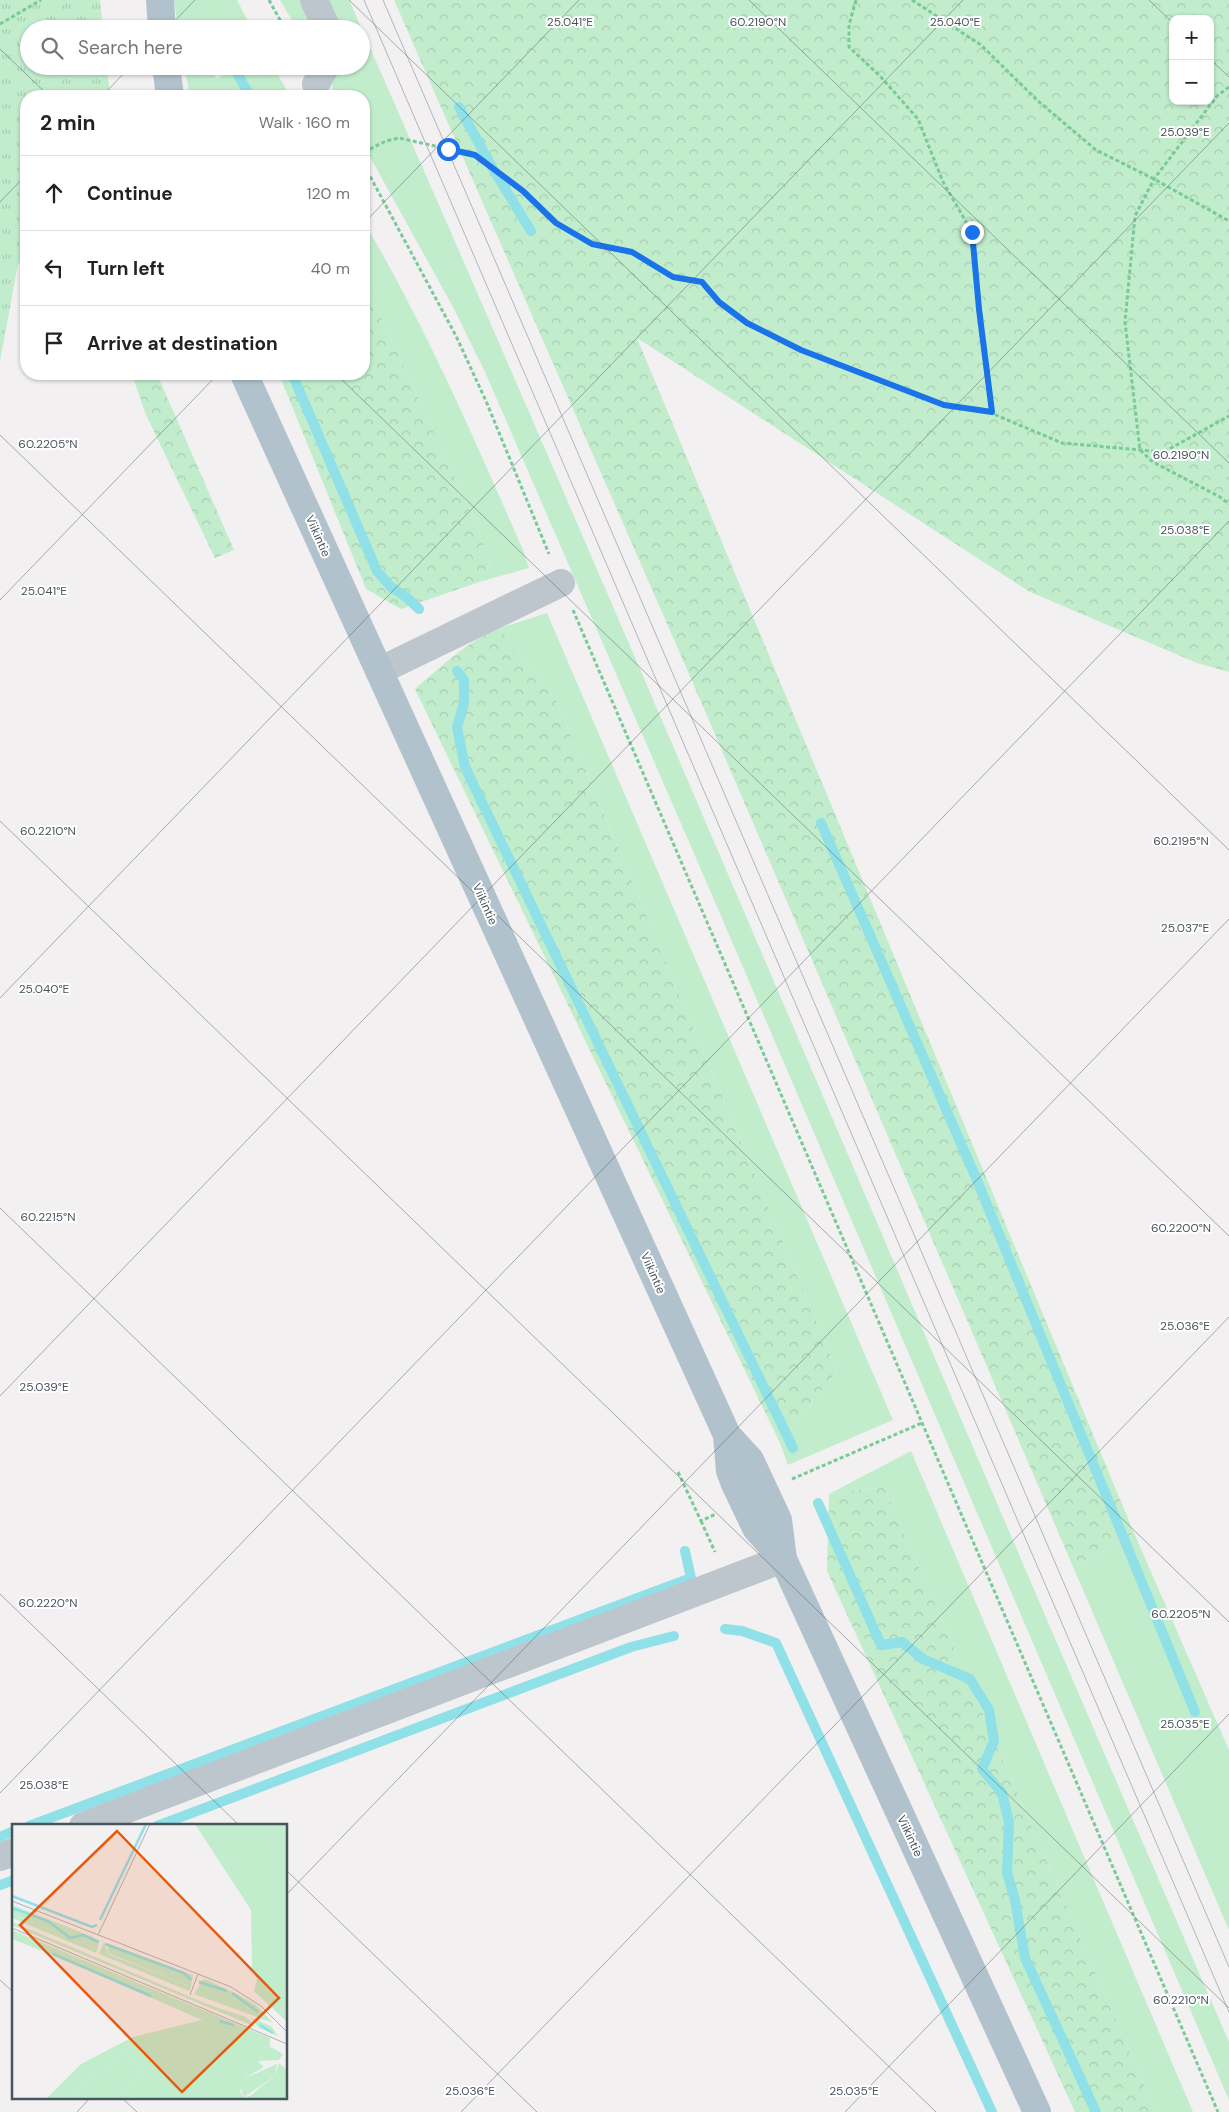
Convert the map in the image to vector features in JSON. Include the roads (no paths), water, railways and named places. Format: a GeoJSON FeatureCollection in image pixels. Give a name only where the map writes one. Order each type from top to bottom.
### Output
{"type":"FeatureCollection","features":[{"type":"Feature","properties":{"kind":"main road"},"geometry":{"type":"LineString","coordinates":[[160,0],[161,20]]}},
{"type":"Feature","properties":{"kind":"main road"},"geometry":{"type":"LineString","coordinates":[[167,75],[169,90]]}},
{"type":"Feature","properties":{"kind":"main road","name":"Viikintie"},"geometry":{"type":"LineString","coordinates":[[247,380],[726,1435],[730,1471],[756,1528],[784,1560]]}},
{"type":"Feature","properties":{"kind":"main road","name":"Viikintie"},"geometry":{"type":"LineString","coordinates":[[726,1435],[750,1460],[778,1520],[784,1560],[1037,2112]]}},
{"type":"Feature","properties":{"kind":"lane"},"geometry":{"type":"LineString","coordinates":[[314,0],[323,20]]}},
{"type":"Feature","properties":{"kind":"lane"},"geometry":{"type":"LineString","coordinates":[[379,670],[561,583]]}},
{"type":"Feature","properties":{"kind":"lane"},"geometry":{"type":"LineString","coordinates":[[88,1824],[784,1560]]}},
{"type":"Feature","properties":{"kind":"lane"},"geometry":{"type":"LineString","coordinates":[[0,1857],[12,1853]]}},
{"type":"Feature","properties":{"kind":"waterway"},"geometry":{"type":"LineString","coordinates":[[238,75],[247,90]]}},
{"type":"Feature","properties":{"kind":"waterway"},"geometry":{"type":"LineString","coordinates":[[459,107],[493,169],[531,231]]}},
{"type":"Feature","properties":{"kind":"waterway"},"geometry":{"type":"LineString","coordinates":[[295,380],[377,571],[391,587],[405,596],[419,609]]}},
{"type":"Feature","properties":{"kind":"waterway"},"geometry":{"type":"LineString","coordinates":[[457,671],[464,680],[464,703],[457,727],[465,767],[793,1448]]}},
{"type":"Feature","properties":{"kind":"waterway"},"geometry":{"type":"LineString","coordinates":[[821,823],[976,1178],[1195,1712]]}},
{"type":"Feature","properties":{"kind":"waterway"},"geometry":{"type":"LineString","coordinates":[[818,1503],[881,1645],[902,1642],[923,1659],[970,1679],[989,1710],[994,1741],[982,1769],[1002,1793],[1009,1822],[1007,1873],[1015,1900],[1025,1958],[1096,2112]]}},
{"type":"Feature","properties":{"kind":"waterway"},"geometry":{"type":"LineString","coordinates":[[34,1824],[691,1578],[685,1551]]}},
{"type":"Feature","properties":{"kind":"waterway"},"geometry":{"type":"LineString","coordinates":[[725,1629],[742,1631],[776,1643],[992,2112]]}},
{"type":"Feature","properties":{"kind":"waterway"},"geometry":{"type":"LineString","coordinates":[[162,1824],[631,1647],[674,1636]]}},
{"type":"Feature","properties":{"kind":"waterway"},"geometry":{"type":"LineString","coordinates":[[0,1837],[12,1832]]}},
{"type":"Feature","properties":{"kind":"waterway"},"geometry":{"type":"LineString","coordinates":[[0,1885],[12,1881]]}},
{"type":"Feature","properties":{"kind":"tram line"},"geometry":{"type":"LineString","coordinates":[[364,0],[1229,2012]]}},
{"type":"Feature","properties":{"kind":"tram line"},"geometry":{"type":"LineString","coordinates":[[383,0],[1229,1967]]}}]}
